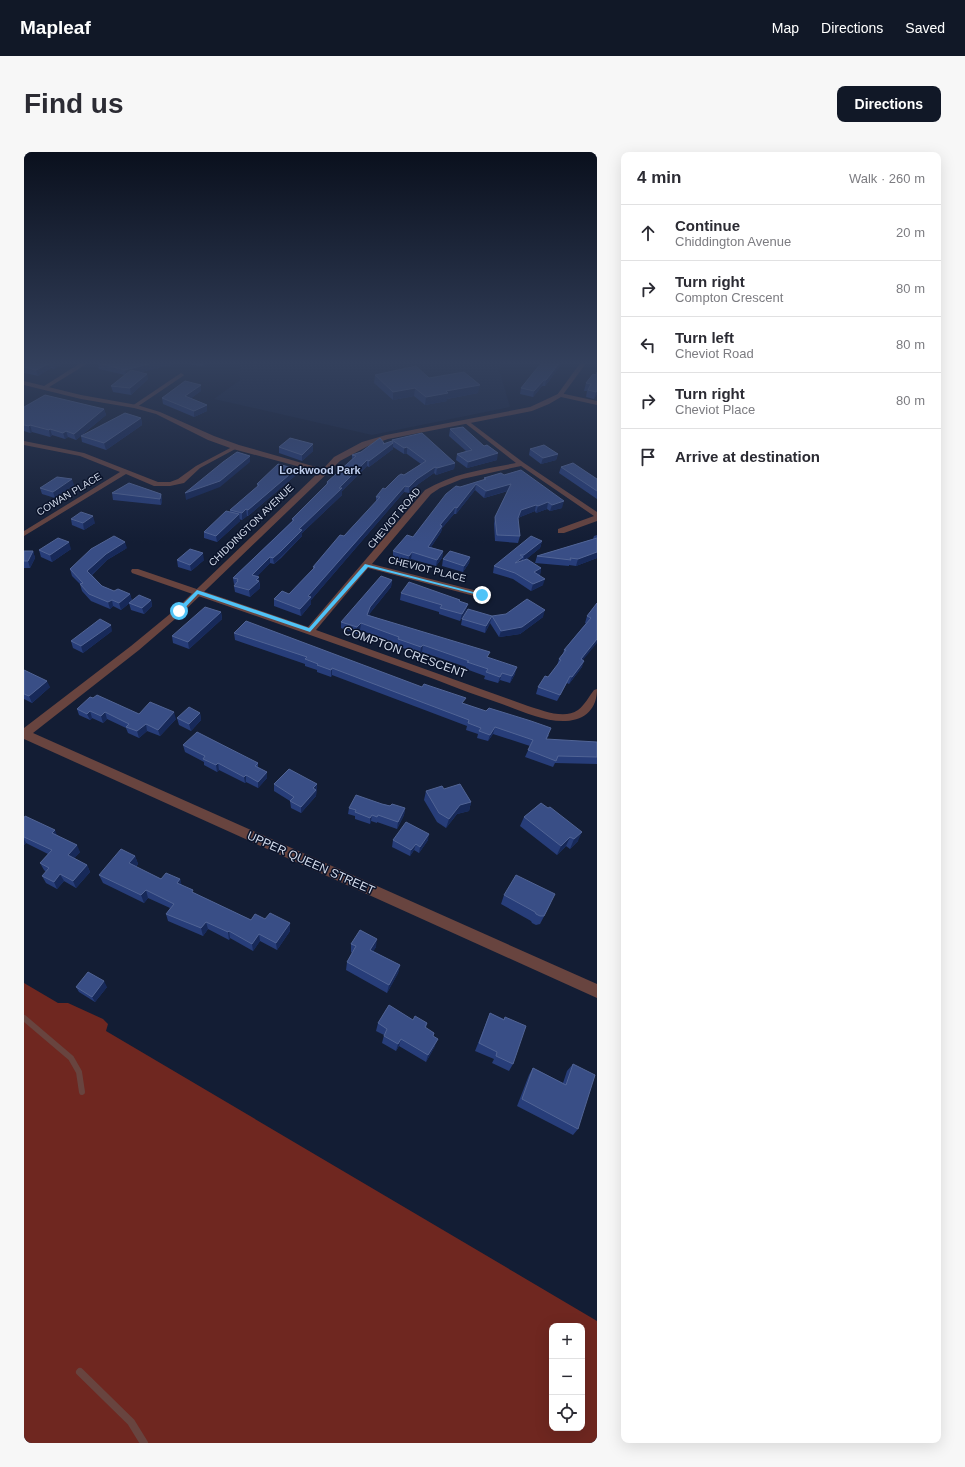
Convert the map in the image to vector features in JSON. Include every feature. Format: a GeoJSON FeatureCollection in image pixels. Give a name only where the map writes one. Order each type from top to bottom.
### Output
{"type":"FeatureCollection","features":[{"type":"Feature","properties":{"kind":"street"},"geometry":{"type":"LineString","coordinates":[[178,422],[236,448],[323,471]]}},
{"type":"Feature","properties":{"kind":"street","name":"CHIDDINGTON AVENUE"},"geometry":{"type":"LineString","coordinates":[[24,734],[135,648],[179,611],[197,592],[337,459],[365,444],[386,438],[466,422]]}},
{"type":"Feature","properties":{"kind":"street"},"geometry":{"type":"LineString","coordinates":[[467,422],[522,464],[597,517]]}},
{"type":"Feature","properties":{"kind":"street"},"geometry":{"type":"LineString","coordinates":[[24,442],[82,454],[157,484],[170,484],[181,481],[198,467],[236,448]]}},
{"type":"Feature","properties":{"kind":"street","name":"CHEVIOT ROAD"},"geometry":{"type":"LineString","coordinates":[[310,631],[428,492],[445,482],[522,464]]}},
{"type":"Feature","properties":{"kind":"street","name":"COWAN PLACE"},"geometry":{"type":"LineString","coordinates":[[24,534],[125,472]]}},
{"type":"Feature","properties":{"kind":"street"},"geometry":{"type":"LineString","coordinates":[[561,531],[597,517]]}},
{"type":"Feature","properties":{"kind":"street","name":"CHEVIOT PLACE"},"geometry":{"type":"LineString","coordinates":[[367,565],[482,595]]}},
{"type":"Feature","properties":{"kind":"street","name":"COMPTON CRESCENT"},"geometry":{"type":"LineString","coordinates":[[135,571],[550,716],[566,717],[580,714],[597,692]]}},
{"type":"Feature","properties":{"kind":"street","name":"UPPER QUEEN STREET"},"geometry":{"type":"LineString","coordinates":[[24,734],[597,991]]}},
{"type":"Feature","properties":{"kind":"lane"},"geometry":{"type":"LineString","coordinates":[[24,1018],[62,1049],[74,1061],[81,1079],[82,1092]]}},
{"type":"Feature","properties":{"kind":"lane"},"geometry":{"type":"LineString","coordinates":[[80,1372],[131,1422],[144,1443]]}},
{"type":"Feature","properties":{"kind":"shaded area"},"geometry":{"type":"Polygon","coordinates":[[[316,422],[435,422],[372,435],[316,422]]]}},
{"type":"Feature","properties":{"kind":"shaded area"},"geometry":{"type":"Polygon","coordinates":[[[24,983],[58,1003],[68,1003],[103,1019],[108,1024],[106,1031],[597,1321],[597,1443],[24,1443],[24,983]]]}},
{"type":"Feature","properties":{"kind":"building"},"geometry":{"type":"Polygon","coordinates":[[[24,422],[88,422],[74,434],[66,431],[63,433],[50,429],[24,425],[24,422]]]}},
{"type":"Feature","properties":{"kind":"building"},"geometry":{"type":"Polygon","coordinates":[[[107,422],[135,422],[104,443],[81,436],[107,422]]]}},
{"type":"Feature","properties":{"kind":"building"},"geometry":{"type":"Polygon","coordinates":[[[463,427],[484,446],[487,445],[498,453],[468,462],[457,454],[472,450],[450,429],[463,427]]]}},
{"type":"Feature","properties":{"kind":"building"},"geometry":{"type":"Polygon","coordinates":[[[422,433],[455,463],[437,468],[435,467],[417,479],[409,487],[405,486],[308,596],[311,597],[300,609],[274,599],[282,591],[289,594],[315,567],[313,567],[340,535],[344,536],[380,497],[376,497],[383,488],[385,489],[401,474],[404,475],[426,461],[407,447],[404,448],[392,440],[422,433]]]}},
{"type":"Feature","properties":{"kind":"building"},"geometry":{"type":"Polygon","coordinates":[[[290,438],[313,444],[302,455],[279,447],[290,438]]]}},
{"type":"Feature","properties":{"kind":"building"},"geometry":{"type":"Polygon","coordinates":[[[380,438],[384,443],[383,444],[392,441],[393,443],[369,461],[367,460],[339,488],[342,488],[299,529],[302,530],[281,551],[273,558],[270,557],[252,575],[259,577],[256,580],[259,581],[249,590],[234,586],[238,579],[233,578],[294,520],[292,519],[328,483],[327,482],[356,456],[352,455],[361,452],[380,438]]]}},
{"type":"Feature","properties":{"kind":"building"},"geometry":{"type":"Polygon","coordinates":[[[544,445],[558,454],[543,458],[530,449],[544,445]]]}},
{"type":"Feature","properties":{"kind":"building"},"geometry":{"type":"Polygon","coordinates":[[[237,452],[250,456],[220,481],[185,493],[223,462],[237,452]]]}},
{"type":"Feature","properties":{"kind":"building"},"geometry":{"type":"Polygon","coordinates":[[[573,463],[597,479],[597,491],[561,467],[573,463]]]}},
{"type":"Feature","properties":{"kind":"building"},"geometry":{"type":"Polygon","coordinates":[[[278,464],[296,469],[248,510],[246,509],[242,513],[230,510],[259,485],[257,484],[278,464]]]}},
{"type":"Feature","properties":{"kind":"building"},"geometry":{"type":"Polygon","coordinates":[[[521,470],[564,501],[552,505],[548,502],[521,510],[518,518],[520,536],[497,535],[495,517],[511,484],[486,491],[476,484],[457,508],[455,507],[440,525],[442,526],[428,547],[443,551],[437,560],[412,552],[409,556],[393,551],[407,535],[413,537],[446,494],[456,486],[460,487],[501,473],[504,475],[521,470]]]}},
{"type":"Feature","properties":{"kind":"building"},"geometry":{"type":"Polygon","coordinates":[[[57,477],[72,479],[53,492],[40,488],[57,477]]]}},
{"type":"Feature","properties":{"kind":"building"},"geometry":{"type":"Polygon","coordinates":[[[129,483],[161,494],[160,499],[112,493],[129,483]]]}},
{"type":"Feature","properties":{"kind":"building"},"geometry":{"type":"Polygon","coordinates":[[[226,511],[239,514],[216,536],[204,532],[226,511]]]}},
{"type":"Feature","properties":{"kind":"building"},"geometry":{"type":"Polygon","coordinates":[[[81,512],[93,516],[83,523],[71,519],[81,512]]]}},
{"type":"Feature","properties":{"kind":"building"},"geometry":{"type":"Polygon","coordinates":[[[114,536],[125,542],[106,554],[87,571],[102,586],[114,591],[118,589],[130,594],[119,603],[112,600],[108,602],[89,594],[80,584],[83,583],[70,569],[91,549],[114,536]]]}},
{"type":"Feature","properties":{"kind":"building"},"geometry":{"type":"Polygon","coordinates":[[[531,536],[542,541],[524,555],[520,555],[523,557],[515,563],[527,559],[541,568],[534,572],[545,579],[533,584],[515,573],[494,566],[531,536]]]}},
{"type":"Feature","properties":{"kind":"building"},"geometry":{"type":"Polygon","coordinates":[[[58,538],[69,542],[50,555],[39,550],[58,538]]]}},
{"type":"Feature","properties":{"kind":"building"},"geometry":{"type":"Polygon","coordinates":[[[597,538],[597,552],[578,559],[570,558],[571,560],[537,556],[597,538]]]}},
{"type":"Feature","properties":{"kind":"building"},"geometry":{"type":"Polygon","coordinates":[[[190,549],[203,553],[190,565],[177,560],[190,549]]]}},
{"type":"Feature","properties":{"kind":"building"},"geometry":{"type":"Polygon","coordinates":[[[24,551],[33,551],[28,561],[24,561],[24,551]]]}},
{"type":"Feature","properties":{"kind":"building"},"geometry":{"type":"Polygon","coordinates":[[[450,551],[470,557],[464,566],[443,559],[450,551]]]}},
{"type":"Feature","properties":{"kind":"building"},"geometry":{"type":"Polygon","coordinates":[[[381,576],[392,580],[370,607],[367,615],[490,652],[487,657],[517,667],[512,676],[502,673],[500,677],[486,672],[488,669],[467,662],[469,661],[423,645],[421,647],[398,639],[399,637],[361,623],[357,627],[341,622],[381,576]]]}},
{"type":"Feature","properties":{"kind":"building"},"geometry":{"type":"Polygon","coordinates":[[[409,582],[468,604],[462,614],[440,608],[442,605],[401,593],[409,582]]]}},
{"type":"Feature","properties":{"kind":"building"},"geometry":{"type":"Polygon","coordinates":[[[139,595],[151,600],[142,608],[129,603],[139,595]]]}},
{"type":"Feature","properties":{"kind":"building"},"geometry":{"type":"Polygon","coordinates":[[[527,599],[545,610],[522,627],[501,631],[492,616],[506,614],[527,599]]]}},
{"type":"Feature","properties":{"kind":"building"},"geometry":{"type":"Polygon","coordinates":[[[597,603],[597,639],[581,659],[584,661],[572,677],[570,676],[560,695],[538,687],[545,676],[548,677],[561,660],[559,659],[566,650],[564,650],[591,618],[587,616],[597,603]]]}},
{"type":"Feature","properties":{"kind":"building"},"geometry":{"type":"Polygon","coordinates":[[[205,607],[221,612],[188,642],[172,636],[205,607]]]}},
{"type":"Feature","properties":{"kind":"building"},"geometry":{"type":"Polygon","coordinates":[[[468,609],[492,616],[486,626],[462,619],[468,609]]]}},
{"type":"Feature","properties":{"kind":"building"},"geometry":{"type":"Polygon","coordinates":[[[100,619],[111,625],[81,646],[71,641],[100,619]]]}},
{"type":"Feature","properties":{"kind":"building"},"geometry":{"type":"Polygon","coordinates":[[[246,621],[422,687],[424,684],[466,698],[462,703],[486,711],[489,708],[551,728],[546,739],[597,742],[597,757],[558,756],[556,761],[528,750],[533,740],[495,727],[490,735],[479,731],[481,728],[468,723],[469,720],[332,668],[331,670],[317,665],[318,664],[305,659],[307,657],[234,633],[246,621]]]}},
{"type":"Feature","properties":{"kind":"building"},"geometry":{"type":"Polygon","coordinates":[[[24,670],[47,681],[29,696],[24,694],[24,670]]]}},
{"type":"Feature","properties":{"kind":"building"},"geometry":{"type":"Polygon","coordinates":[[[97,695],[139,714],[150,702],[174,712],[158,730],[146,724],[137,731],[126,727],[129,724],[105,712],[101,716],[90,711],[87,714],[77,709],[90,697],[93,698],[97,695]]]}},
{"type":"Feature","properties":{"kind":"building"},"geometry":{"type":"Polygon","coordinates":[[[189,707],[200,713],[189,724],[177,718],[189,707]]]}},
{"type":"Feature","properties":{"kind":"building"},"geometry":{"type":"Polygon","coordinates":[[[197,732],[258,763],[255,766],[267,772],[258,782],[246,775],[244,777],[218,763],[216,765],[203,759],[205,756],[183,745],[197,732]]]}},
{"type":"Feature","properties":{"kind":"building"},"geometry":{"type":"Polygon","coordinates":[[[289,769],[317,784],[313,788],[316,790],[301,807],[290,801],[294,797],[274,784],[289,769]]]}},
{"type":"Feature","properties":{"kind":"building"},"geometry":{"type":"Polygon","coordinates":[[[460,784],[471,802],[460,805],[449,819],[439,813],[426,791],[442,786],[444,789],[460,784]]]}},
{"type":"Feature","properties":{"kind":"building"},"geometry":{"type":"Polygon","coordinates":[[[356,795],[382,804],[390,806],[392,804],[405,808],[398,822],[378,815],[377,817],[372,815],[370,818],[355,812],[356,810],[349,808],[356,795]]]}},
{"type":"Feature","properties":{"kind":"building"},"geometry":{"type":"Polygon","coordinates":[[[541,803],[548,808],[550,807],[582,832],[574,839],[570,837],[561,846],[524,817],[541,803]]]}},
{"type":"Feature","properties":{"kind":"building"},"geometry":{"type":"Polygon","coordinates":[[[25,816],[55,830],[52,833],[77,845],[68,855],[87,865],[73,881],[60,874],[54,882],[42,876],[49,868],[40,863],[52,850],[24,837],[25,816]]]}},
{"type":"Feature","properties":{"kind":"building"},"geometry":{"type":"Polygon","coordinates":[[[406,822],[429,834],[420,847],[416,844],[411,850],[393,840],[406,822]]]}},
{"type":"Feature","properties":{"kind":"building"},"geometry":{"type":"Polygon","coordinates":[[[121,849],[135,856],[129,863],[161,879],[166,873],[180,879],[177,883],[193,890],[192,892],[251,920],[255,914],[265,919],[270,913],[290,923],[276,943],[259,934],[252,944],[229,931],[228,932],[206,922],[201,928],[166,914],[174,904],[146,890],[141,895],[99,875],[121,849]]]}},
{"type":"Feature","properties":{"kind":"building"},"geometry":{"type":"Polygon","coordinates":[[[516,875],[555,894],[544,916],[536,914],[535,912],[504,895],[516,875]]]}},
{"type":"Feature","properties":{"kind":"building"},"geometry":{"type":"Polygon","coordinates":[[[360,930],[377,939],[370,950],[400,965],[389,985],[347,962],[356,946],[351,944],[360,930]]]}},
{"type":"Feature","properties":{"kind":"building"},"geometry":{"type":"Polygon","coordinates":[[[88,972],[104,981],[92,997],[76,987],[88,972]]]}},
{"type":"Feature","properties":{"kind":"building"},"geometry":{"type":"Polygon","coordinates":[[[389,1005],[413,1020],[415,1016],[427,1023],[425,1027],[434,1033],[433,1036],[438,1039],[428,1055],[401,1039],[398,1044],[384,1036],[387,1029],[378,1023],[389,1005]]]}},
{"type":"Feature","properties":{"kind":"building"},"geometry":{"type":"Polygon","coordinates":[[[490,1013],[504,1020],[505,1017],[526,1026],[513,1064],[496,1056],[497,1052],[479,1043],[490,1013]]]}},
{"type":"Feature","properties":{"kind":"building"},"geometry":{"type":"Polygon","coordinates":[[[573,1064],[595,1075],[578,1129],[522,1099],[533,1068],[566,1085],[573,1064]]]}},
{"type":"Feature","properties":{"kind":"district","name":"Lockwood Park"},"geometry":{"type":"Point","coordinates":[320,470]}},
{"type":"Feature","properties":{"kind":"route"},"geometry":{"type":"LineString","coordinates":[[179,611],[197,592],[310,631],[367,565],[482,595]]}}]}
